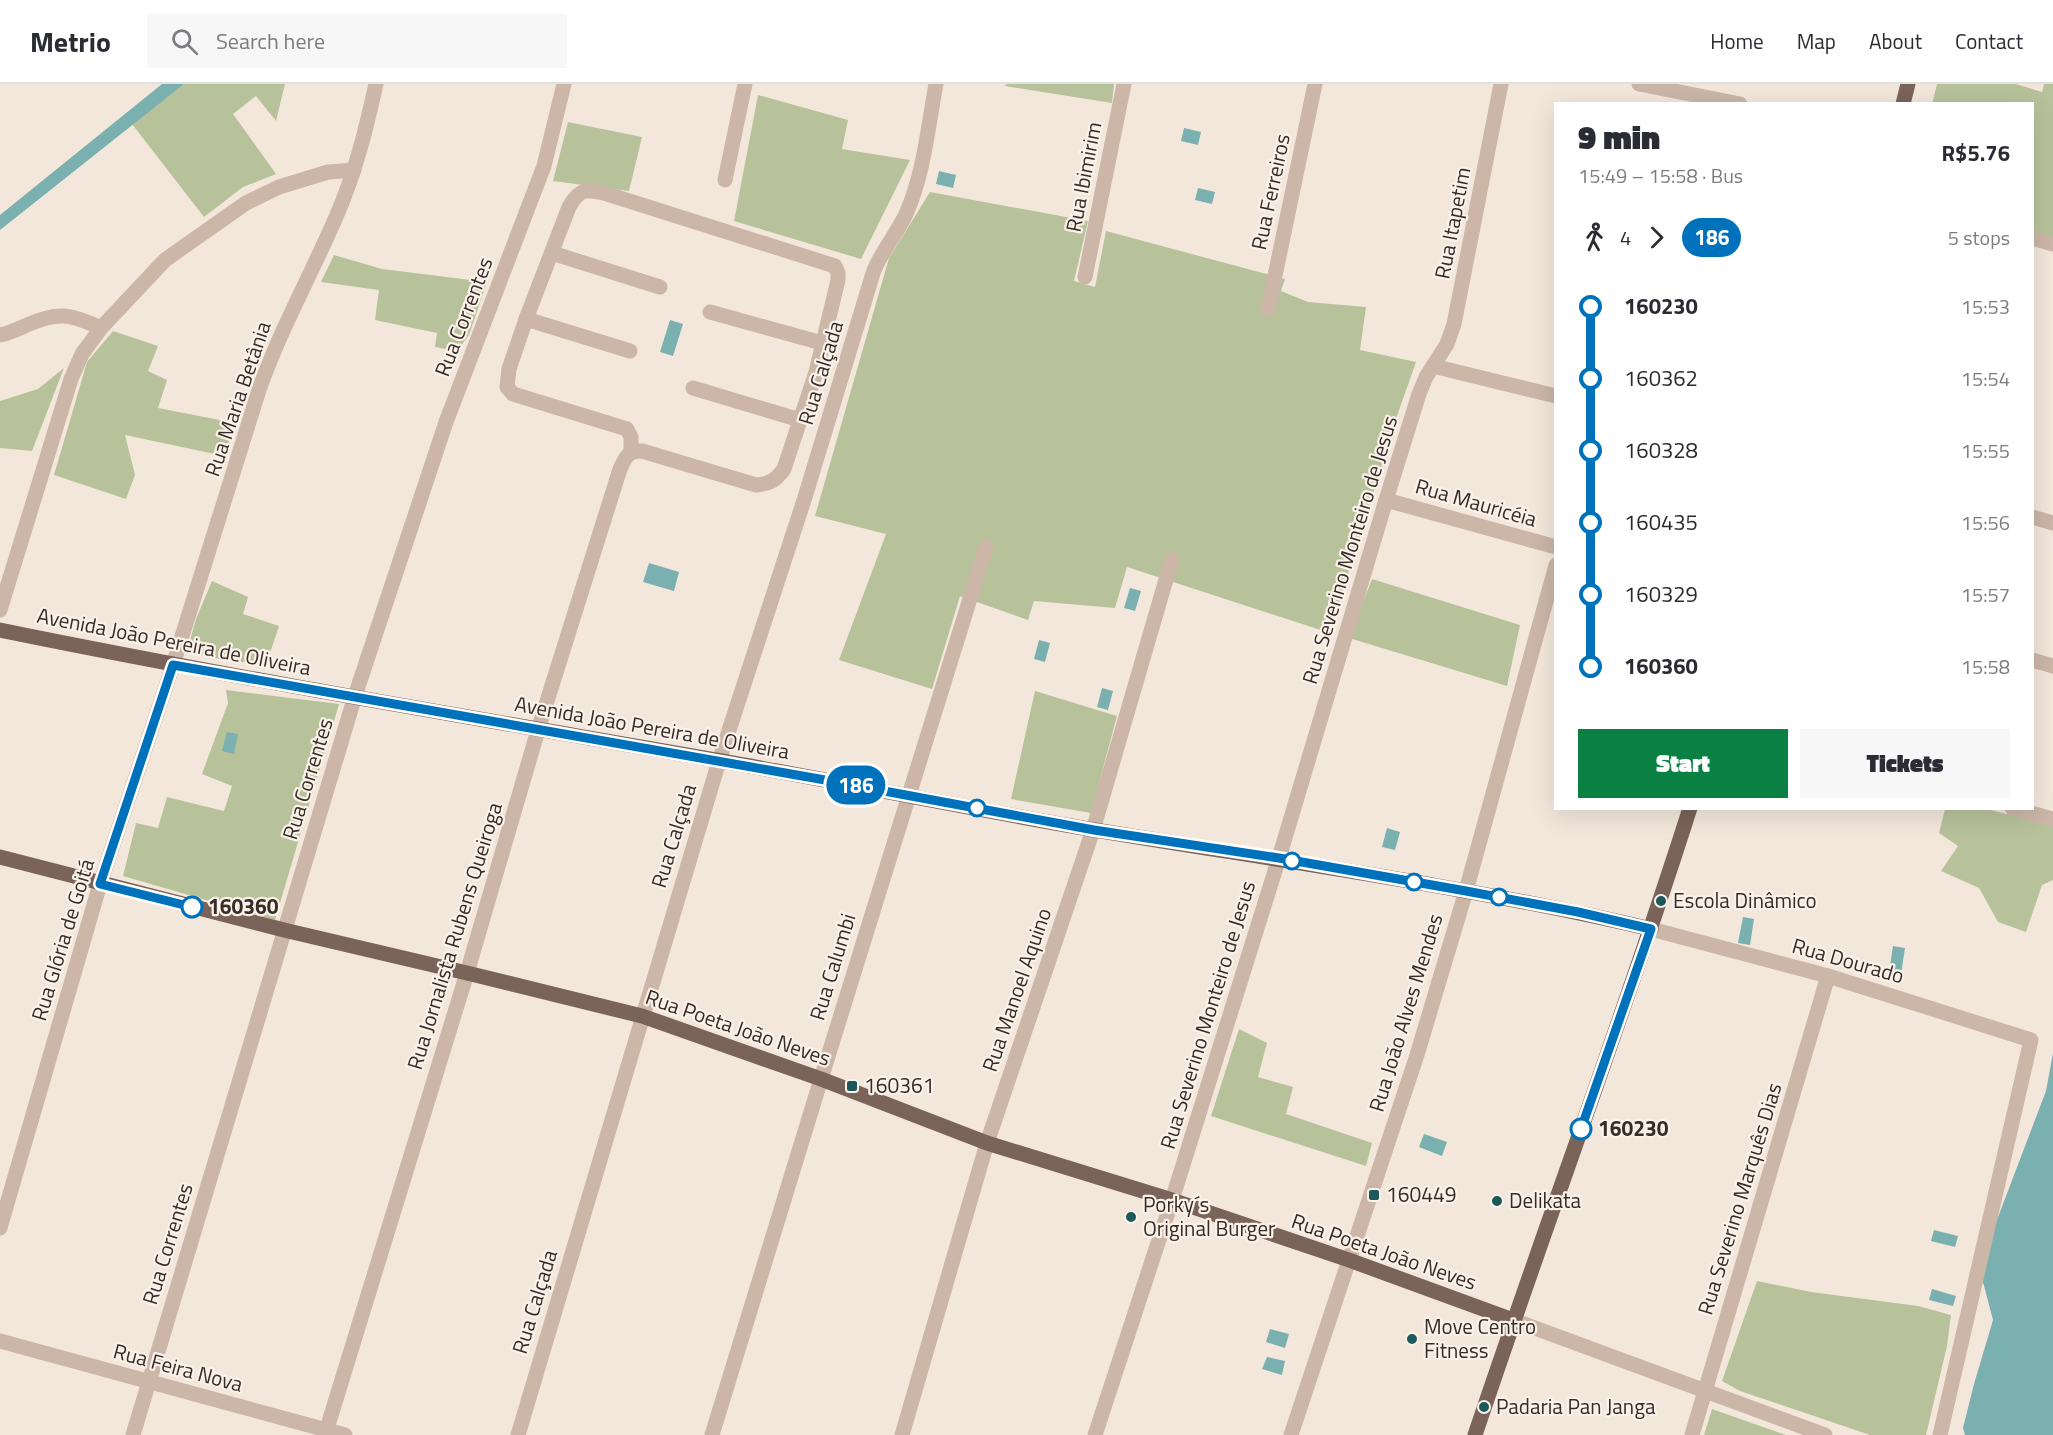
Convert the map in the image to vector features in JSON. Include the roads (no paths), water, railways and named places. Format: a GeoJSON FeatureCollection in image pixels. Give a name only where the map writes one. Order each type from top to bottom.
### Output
{"type":"FeatureCollection","features":[{"type":"Feature","properties":{"kind":"main road"},"geometry":{"type":"LineString","coordinates":[[1904,102],[1908,84]]}},
{"type":"Feature","properties":{"kind":"main road","name":"Avenida João Pereira de Oliveira"},"geometry":{"type":"LineString","coordinates":[[0,630],[173,665],[910,795],[1094,830],[1279,858],[1466,891],[1578,912],[1651,929]]}},
{"type":"Feature","properties":{"kind":"main road"},"geometry":{"type":"LineString","coordinates":[[1475,1435],[1651,929],[1689,810]]}},
{"type":"Feature","properties":{"kind":"main road","name":"Rua Poeta João Neves"},"geometry":{"type":"LineString","coordinates":[[0,857],[284,930],[467,972],[642,1016],[820,1079],[987,1143],[1173,1200],[1349,1260],[1514,1320]]}},
{"type":"Feature","properties":{"kind":"street","name":"Rua Maria Betânia"},"geometry":{"type":"LineString","coordinates":[[173,665],[273,351],[337,215],[354,170],[376,84]]}},
{"type":"Feature","properties":{"kind":"street","name":"Rua Correntes"},"geometry":{"type":"LineString","coordinates":[[133,1435],[355,696],[446,422],[544,166],[564,84]]}},
{"type":"Feature","properties":{"kind":"street"},"geometry":{"type":"LineString","coordinates":[[725,180],[745,84]]}},
{"type":"Feature","properties":{"kind":"street","name":"Rua Calçada"},"geometry":{"type":"LineString","coordinates":[[518,1435],[719,761],[805,497],[874,270],[905,215],[917,186],[936,84]]}},
{"type":"Feature","properties":{"kind":"street","name":"Rua Ibimirim"},"geometry":{"type":"LineString","coordinates":[[1085,277],[1124,84]]}},
{"type":"Feature","properties":{"kind":"street","name":"Rua Ferreiros"},"geometry":{"type":"LineString","coordinates":[[1268,309],[1315,84]]}},
{"type":"Feature","properties":{"kind":"street","name":"Rua Itapetim"},"geometry":{"type":"LineString","coordinates":[[1433,366],[1447,344],[1454,324],[1501,84]]}},
{"type":"Feature","properties":{"kind":"street"},"geometry":{"type":"LineString","coordinates":[[1639,84],[1731,102]]}},
{"type":"Feature","properties":{"kind":"street"},"geometry":{"type":"LineString","coordinates":[[0,610],[71,379],[82,354],[101,328],[165,260],[246,203],[279,187],[305,178],[328,172],[354,170]]}},
{"type":"Feature","properties":{"kind":"street"},"geometry":{"type":"LineString","coordinates":[[582,190],[591,190],[835,266],[838,280],[822,344],[784,469],[778,478],[768,484],[756,485],[642,451],[631,452],[631,437],[627,429],[513,394],[507,387],[507,380],[526,319],[552,253],[574,197],[582,190]]}},
{"type":"Feature","properties":{"kind":"street"},"geometry":{"type":"LineString","coordinates":[[2034,239],[2053,244]]}},
{"type":"Feature","properties":{"kind":"street"},"geometry":{"type":"LineString","coordinates":[[552,253],[660,287]]}},
{"type":"Feature","properties":{"kind":"street"},"geometry":{"type":"LineString","coordinates":[[710,312],[822,344]]}},
{"type":"Feature","properties":{"kind":"street"},"geometry":{"type":"LineString","coordinates":[[0,335],[49,316],[62,314],[80,318],[101,328]]}},
{"type":"Feature","properties":{"kind":"street"},"geometry":{"type":"LineString","coordinates":[[526,319],[630,351]]}},
{"type":"Feature","properties":{"kind":"street"},"geometry":{"type":"LineString","coordinates":[[1433,366],[1554,396]]}},
{"type":"Feature","properties":{"kind":"street","name":"Rua Severino Monteiro de Jesus"},"geometry":{"type":"LineString","coordinates":[[1095,1435],[1173,1200],[1419,394],[1433,366]]}},
{"type":"Feature","properties":{"kind":"street"},"geometry":{"type":"LineString","coordinates":[[693,388],[800,420]]}},
{"type":"Feature","properties":{"kind":"street","name":"Rua Jornalista Rubens Queiroga"},"geometry":{"type":"LineString","coordinates":[[325,1432],[467,972],[538,730],[620,469],[626,455],[631,452]]}},
{"type":"Feature","properties":{"kind":"street","name":"Rua Mauricéia"},"geometry":{"type":"LineString","coordinates":[[1386,500],[1554,546]]}},
{"type":"Feature","properties":{"kind":"street"},"geometry":{"type":"LineString","coordinates":[[2034,518],[2053,523]]}},
{"type":"Feature","properties":{"kind":"street","name":"Rua Calumbi"},"geometry":{"type":"LineString","coordinates":[[712,1435],[986,547]]}},
{"type":"Feature","properties":{"kind":"street","name":"Rua Manoel Aquino"},"geometry":{"type":"LineString","coordinates":[[902,1435],[987,1143],[1094,830],[1172,559]]}},
{"type":"Feature","properties":{"kind":"street","name":"Rua João Alves Mendes"},"geometry":{"type":"LineString","coordinates":[[1291,1435],[1417,1055],[1466,891],[1554,572]]}},
{"type":"Feature","properties":{"kind":"street"},"geometry":{"type":"LineString","coordinates":[[2034,661],[2053,666]]}},
{"type":"Feature","properties":{"kind":"street","name":"Rua Glória de Goitá"},"geometry":{"type":"LineString","coordinates":[[0,1228],[100,884],[173,665]]}},
{"type":"Feature","properties":{"kind":"street"},"geometry":{"type":"LineString","coordinates":[[2019,810],[2053,819]]}},
{"type":"Feature","properties":{"kind":"street","name":"Rua Dourado"},"geometry":{"type":"LineString","coordinates":[[1651,929],[1828,976],[2031,1040],[1940,1435]]}},
{"type":"Feature","properties":{"kind":"street","name":"Rua Severino Marquês Dias"},"geometry":{"type":"LineString","coordinates":[[1692,1435],[1828,976]]}},
{"type":"Feature","properties":{"kind":"street"},"geometry":{"type":"LineString","coordinates":[[1514,1320],[1825,1435]]}},
{"type":"Feature","properties":{"kind":"street","name":"Rua Feira Nova"},"geometry":{"type":"LineString","coordinates":[[0,1341],[325,1432],[345,1435]]}},
{"type":"Feature","properties":{"kind":"water"},"geometry":{"type":"Polygon","coordinates":[[[162,84],[184,84],[0,230],[0,215],[162,84]]]}},
{"type":"Feature","properties":{"kind":"water"},"geometry":{"type":"Polygon","coordinates":[[[1184,128],[1201,132],[1198,145],[1181,141],[1184,128]]]}},
{"type":"Feature","properties":{"kind":"water"},"geometry":{"type":"Polygon","coordinates":[[[939,171],[956,175],[953,188],[936,184],[939,171]]]}},
{"type":"Feature","properties":{"kind":"water"},"geometry":{"type":"Polygon","coordinates":[[[1198,188],[1215,192],[1212,204],[1195,200],[1198,188]]]}},
{"type":"Feature","properties":{"kind":"water"},"geometry":{"type":"Polygon","coordinates":[[[670,320],[683,324],[673,356],[660,352],[670,320]]]}},
{"type":"Feature","properties":{"kind":"water"},"geometry":{"type":"Polygon","coordinates":[[[649,563],[679,572],[674,591],[643,582],[649,563]]]}},
{"type":"Feature","properties":{"kind":"water"},"geometry":{"type":"Polygon","coordinates":[[[1130,588],[1141,591],[1135,611],[1124,608],[1130,588]]]}},
{"type":"Feature","properties":{"kind":"water"},"geometry":{"type":"Polygon","coordinates":[[[1039,640],[1050,643],[1045,662],[1034,659],[1039,640]]]}},
{"type":"Feature","properties":{"kind":"water"},"geometry":{"type":"Polygon","coordinates":[[[1102,688],[1113,691],[1108,710],[1097,707],[1102,688]]]}},
{"type":"Feature","properties":{"kind":"water"},"geometry":{"type":"Polygon","coordinates":[[[227,732],[238,734],[234,754],[222,751],[227,732]]]}},
{"type":"Feature","properties":{"kind":"water"},"geometry":{"type":"Polygon","coordinates":[[[1387,828],[1400,832],[1395,850],[1382,847],[1387,828]]]}},
{"type":"Feature","properties":{"kind":"water"},"geometry":{"type":"Polygon","coordinates":[[[1743,917],[1754,919],[1750,945],[1738,943],[1743,917]]]}},
{"type":"Feature","properties":{"kind":"water"},"geometry":{"type":"Polygon","coordinates":[[[1893,946],[1905,948],[1901,974],[1889,973],[1893,946]]]}},
{"type":"Feature","properties":{"kind":"water"},"geometry":{"type":"Polygon","coordinates":[[[2053,1053],[2053,1435],[1965,1435],[1963,1428],[1993,1320],[1979,1267],[2046,1091],[2053,1053]]]}},
{"type":"Feature","properties":{"kind":"water"},"geometry":{"type":"Polygon","coordinates":[[[1424,1134],[1447,1142],[1442,1156],[1419,1147],[1424,1134]]]}},
{"type":"Feature","properties":{"kind":"water"},"geometry":{"type":"Polygon","coordinates":[[[1934,1230],[1958,1236],[1955,1247],[1931,1241],[1934,1230]]]}},
{"type":"Feature","properties":{"kind":"water"},"geometry":{"type":"Polygon","coordinates":[[[1932,1289],[1956,1296],[1953,1306],[1929,1300],[1932,1289]]]}},
{"type":"Feature","properties":{"kind":"water"},"geometry":{"type":"Polygon","coordinates":[[[1270,1329],[1289,1334],[1285,1348],[1266,1342],[1270,1329]]]}},
{"type":"Feature","properties":{"kind":"water"},"geometry":{"type":"Polygon","coordinates":[[[1267,1357],[1285,1361],[1282,1375],[1262,1369],[1267,1357]]]}},
{"type":"Feature","properties":{"kind":"place","name":"Escola Dinâmico"},"geometry":{"type":"Point","coordinates":[1661,901]}},
{"type":"Feature","properties":{"kind":"place","name":"160360"},"geometry":{"type":"Point","coordinates":[192,907]}},
{"type":"Feature","properties":{"kind":"place","name":"160361"},"geometry":{"type":"Point","coordinates":[852,1086]}},
{"type":"Feature","properties":{"kind":"place","name":"160230"},"geometry":{"type":"Point","coordinates":[1581,1129]}},
{"type":"Feature","properties":{"kind":"place","name":"160449"},"geometry":{"type":"Point","coordinates":[1374,1195]}},
{"type":"Feature","properties":{"kind":"place","name":"Delikata"},"geometry":{"type":"Point","coordinates":[1497,1201]}},
{"type":"Feature","properties":{"kind":"place","name":"Porky´s Original Burger"},"geometry":{"type":"Point","coordinates":[1131,1217]}},
{"type":"Feature","properties":{"kind":"place","name":"Move Centro Fitness"},"geometry":{"type":"Point","coordinates":[1412,1339]}},
{"type":"Feature","properties":{"kind":"place","name":"Padaria Pan Janga"},"geometry":{"type":"Point","coordinates":[1484,1407]}}]}
